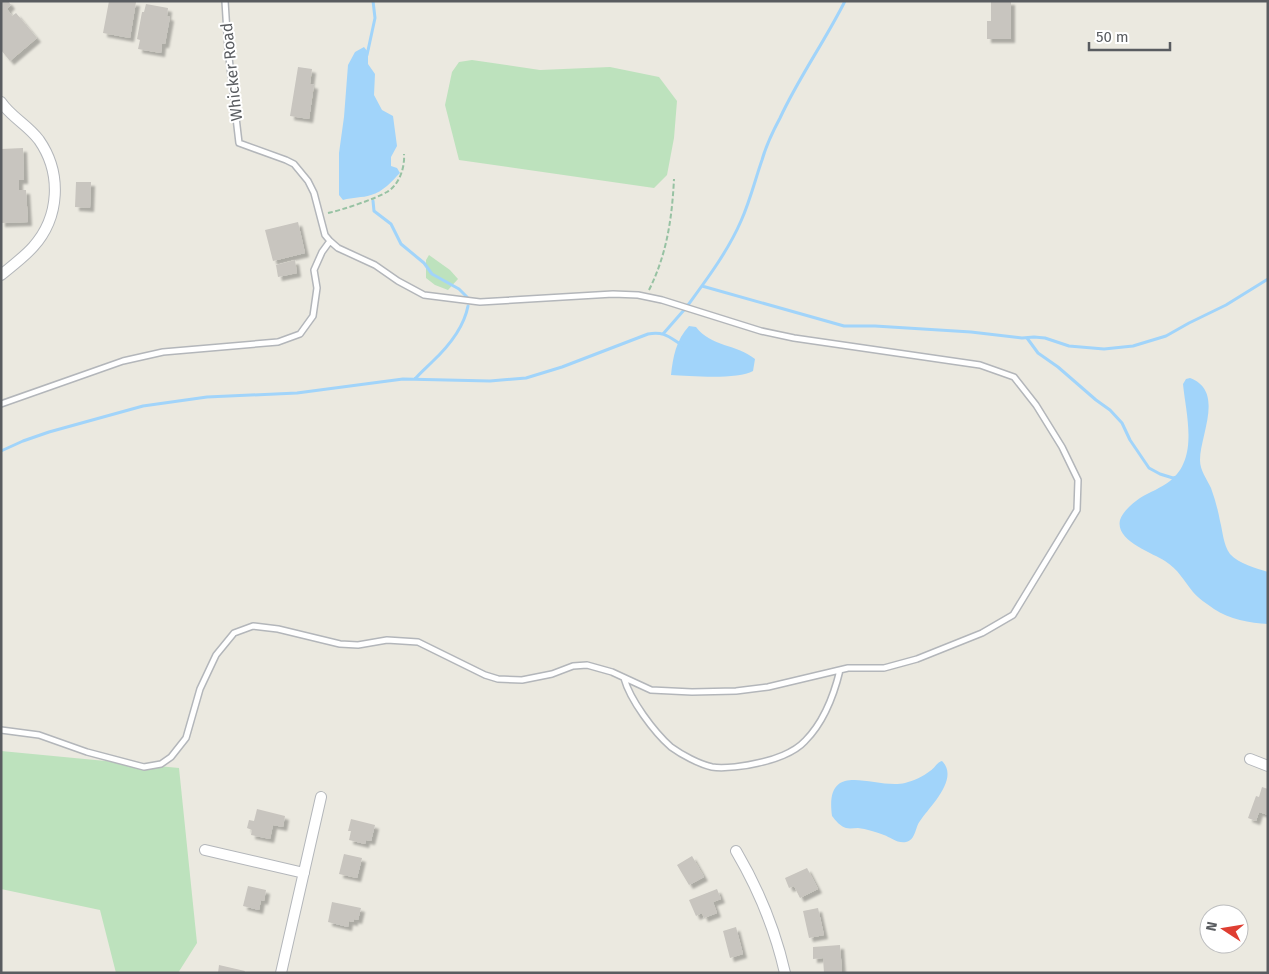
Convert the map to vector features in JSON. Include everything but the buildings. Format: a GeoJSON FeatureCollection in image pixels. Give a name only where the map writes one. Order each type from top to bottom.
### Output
{"type":"FeatureCollection","features":[{"type":"Feature","properties":{"kind":"street"},"geometry":{"type":"LineString","coordinates":[[1,102],[11,114],[38,138],[46,151],[55,180],[55,195],[49,222],[42,236],[33,248],[1,275]]}},
{"type":"Feature","properties":{"kind":"street"},"geometry":{"type":"LineString","coordinates":[[1250,759],[1268,766]]}},
{"type":"Feature","properties":{"kind":"street"},"geometry":{"type":"LineString","coordinates":[[280,973],[321,797]]}},
{"type":"Feature","properties":{"kind":"street"},"geometry":{"type":"LineString","coordinates":[[205,850],[304,873]]}},
{"type":"Feature","properties":{"kind":"street"},"geometry":{"type":"LineString","coordinates":[[736,851],[761,898],[776,935],[785,973]]}},
{"type":"Feature","properties":{"kind":"lane","name":"Whicker Road"},"geometry":{"type":"LineString","coordinates":[[225,1],[228,49],[239,143],[286,160],[300,169],[311,187],[320,214]]}},
{"type":"Feature","properties":{"kind":"lane"},"geometry":{"type":"LineString","coordinates":[[1,730],[39,734],[87,752],[144,767],[160,764],[171,757],[186,738],[200,689],[216,655],[234,633],[254,626],[278,628],[340,644],[358,645],[387,640],[418,642],[485,675],[498,679],[522,680],[552,674],[573,666],[587,665],[612,672],[651,690],[692,692],[768,687],[840,670],[884,668],[917,659],[982,633],[1013,615],[1077,510],[1078,480],[1062,447],[1036,405],[1014,377],[980,365],[794,338],[761,331],[645,296],[613,294],[480,302],[424,295],[398,281],[375,265],[338,248],[325,235],[320,214]]}},
{"type":"Feature","properties":{"kind":"lane"},"geometry":{"type":"LineString","coordinates":[[1,404],[82,374],[147,355],[278,342],[300,334],[313,316],[317,288],[314,270],[322,252],[330,241]]}},
{"type":"Feature","properties":{"kind":"lane"},"geometry":{"type":"LineString","coordinates":[[624,678],[627,689],[648,720],[671,747],[688,757],[713,767],[746,765],[776,759],[805,742],[823,717],[835,690],[840,670]]}},
{"type":"Feature","properties":{"kind":"path"},"geometry":{"type":"LineString","coordinates":[[320,214],[329,213],[387,192],[395,184],[402,172],[404,154]]}},
{"type":"Feature","properties":{"kind":"path"},"geometry":{"type":"LineString","coordinates":[[645,296],[658,270],[667,242],[674,178]]}},
{"type":"Feature","properties":{"kind":"green space"},"geometry":{"type":"Polygon","coordinates":[[[472,60],[540,70],[610,67],[659,77],[677,101],[674,138],[667,175],[654,188],[459,160],[445,105],[452,72],[459,62],[472,60]]]}},
{"type":"Feature","properties":{"kind":"green space"},"geometry":{"type":"Polygon","coordinates":[[[429,255],[450,270],[458,279],[448,290],[435,285],[426,278],[426,260],[429,255]]]}},
{"type":"Feature","properties":{"kind":"green space"},"geometry":{"type":"Polygon","coordinates":[[[1,751],[179,768],[197,943],[178,973],[116,973],[100,910],[1,889],[1,751]]]}},
{"type":"Feature","properties":{"kind":"water"},"geometry":{"type":"Polygon","coordinates":[[[364,47],[368,52],[368,64],[375,74],[374,95],[382,110],[393,116],[397,146],[391,157],[391,166],[397,168],[400,173],[387,186],[375,194],[343,200],[339,195],[339,153],[348,65],[355,52],[364,47]]]}},
{"type":"Feature","properties":{"kind":"water"},"geometry":{"type":"Polygon","coordinates":[[[689,326],[696,327],[702,334],[717,342],[748,354],[755,359],[753,371],[737,376],[701,377],[671,375],[676,349],[681,337],[689,326]]]}},
{"type":"Feature","properties":{"kind":"water"},"geometry":{"type":"Polygon","coordinates":[[[1190,378],[1200,384],[1206,393],[1209,403],[1201,450],[1200,464],[1202,471],[1214,496],[1225,542],[1230,554],[1248,565],[1268,572],[1268,624],[1240,620],[1214,609],[1195,594],[1170,564],[1129,540],[1123,534],[1120,527],[1123,513],[1140,498],[1170,481],[1179,472],[1185,461],[1188,448],[1188,422],[1183,384],[1186,379],[1190,378]]]}},
{"type":"Feature","properties":{"kind":"water"},"geometry":{"type":"Polygon","coordinates":[[[942,761],[947,768],[945,784],[936,801],[918,824],[914,836],[909,841],[900,842],[868,830],[846,828],[840,825],[832,816],[832,798],[836,787],[844,781],[905,783],[925,775],[942,761]]]}},
{"type":"Feature","properties":{"kind":"waterway"},"geometry":{"type":"LineString","coordinates":[[367,55],[375,18],[373,1]]}},
{"type":"Feature","properties":{"kind":"waterway"},"geometry":{"type":"LineString","coordinates":[[688,305],[717,264],[736,232],[772,133],[795,88],[845,1]]}},
{"type":"Feature","properties":{"kind":"waterway"},"geometry":{"type":"LineString","coordinates":[[373,201],[374,211],[391,224],[401,244],[424,263],[432,274],[459,289],[467,297]]}},
{"type":"Feature","properties":{"kind":"waterway"},"geometry":{"type":"LineString","coordinates":[[702,286],[844,326],[875,326],[971,332],[1022,338],[1034,337],[1045,338],[1069,346],[1104,349],[1133,346],[1166,336],[1226,305],[1268,279]]}},
{"type":"Feature","properties":{"kind":"waterway"},"geometry":{"type":"LineString","coordinates":[[415,379],[444,350],[463,322],[468,306]]}},
{"type":"Feature","properties":{"kind":"waterway"},"geometry":{"type":"LineString","coordinates":[[663,334],[684,310]]}},
{"type":"Feature","properties":{"kind":"waterway"},"geometry":{"type":"LineString","coordinates":[[1,451],[49,432],[143,406],[207,397],[297,393],[403,379],[490,381],[526,378],[562,367],[648,334],[662,334],[682,345]]}},
{"type":"Feature","properties":{"kind":"waterway"},"geometry":{"type":"LineString","coordinates":[[1027,338],[1038,353],[1110,410],[1122,423],[1130,440],[1149,468],[1160,474],[1173,478],[1177,477]]}}]}
